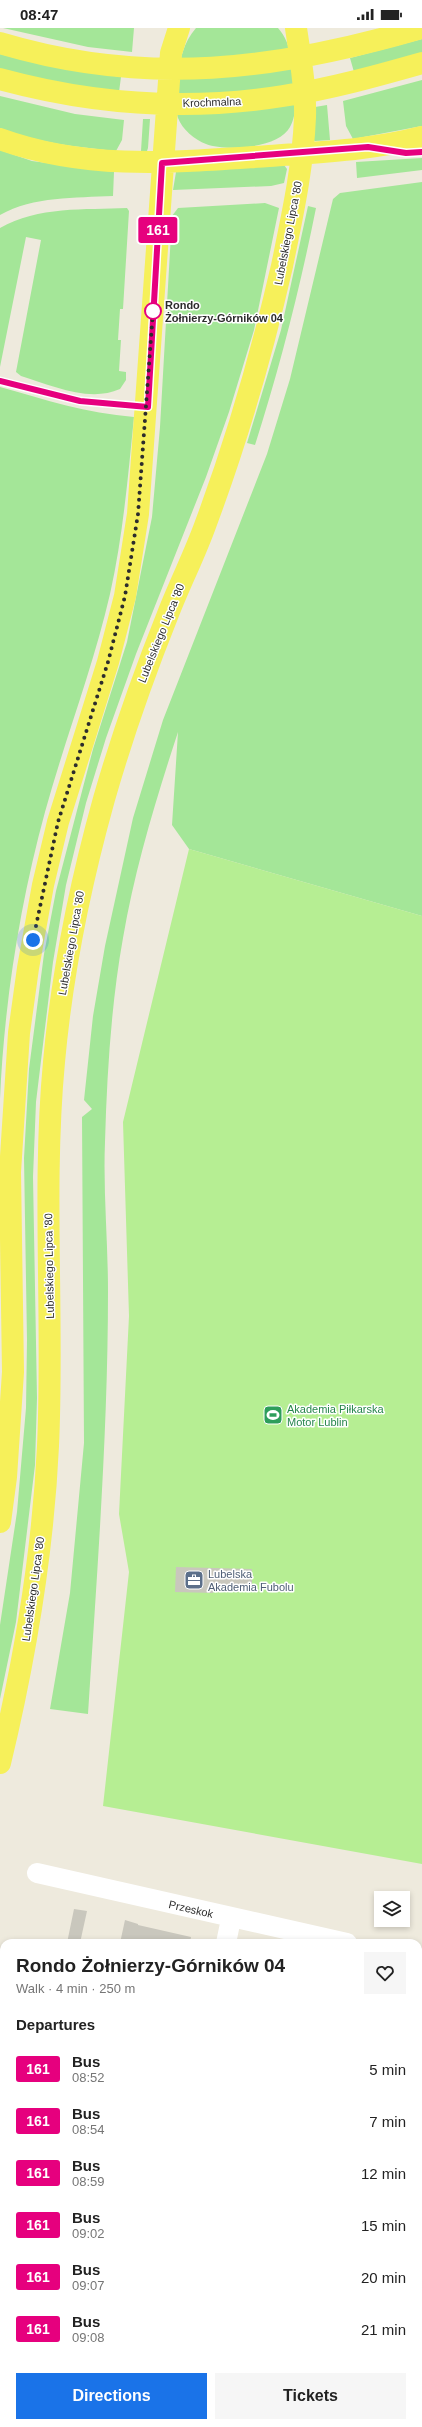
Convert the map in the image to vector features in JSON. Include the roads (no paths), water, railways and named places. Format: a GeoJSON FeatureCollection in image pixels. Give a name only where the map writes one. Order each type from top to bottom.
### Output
{"type":"FeatureCollection","features":[{"type":"Feature","properties":{"kind":"main road"},"geometry":{"type":"LineString","coordinates":[[0,1522],[6,1477],[13,1372],[10,1172],[19,1033],[28,968],[43,885],[58,822],[108,662],[125,596],[136,529],[148,407],[162,163],[171,53],[179,28]]}},
{"type":"Feature","properties":{"kind":"main road","name":"Lubelskiego Lipca '80"},"geometry":{"type":"LineString","coordinates":[[0,1763],[28,1628],[41,1539],[48,1439],[50,1326],[48,1214],[50,1149],[54,1064],[65,972],[80,890],[105,796],[135,699],[206,524],[270,319],[297,196],[302,153],[305,113],[296,28]]}},
{"type":"Feature","properties":{"kind":"main road"},"geometry":{"type":"LineString","coordinates":[[0,43],[36,53],[96,63],[152,68],[224,68],[298,59],[421,28]]}},
{"type":"Feature","properties":{"kind":"main road","name":"Krochmalna"},"geometry":{"type":"LineString","coordinates":[[0,79],[88,98],[165,104],[250,101],[313,91],[422,63]]}},
{"type":"Feature","properties":{"kind":"main road"},"geometry":{"type":"LineString","coordinates":[[0,138],[44,152],[67,157],[91,160],[162,163],[302,153],[379,145],[422,137]]}},
{"type":"Feature","properties":{"kind":"street","name":"Przeskok"},"geometry":{"type":"LineString","coordinates":[[37,1873],[231,1919],[328,1939]]}},
{"type":"Feature","properties":{"kind":"street"},"geometry":{"type":"LineString","coordinates":[[227,1939],[231,1919]]}},
{"type":"Feature","properties":{"kind":"place","name":"Rondo Żołnierzy-Górników 04"},"geometry":{"type":"Point","coordinates":[153,311]}},
{"type":"Feature","properties":{"kind":"place","name":"Akademia Piłkarska Motor Lublin"},"geometry":{"type":"Point","coordinates":[273,1415]}},
{"type":"Feature","properties":{"kind":"place","name":"Lubelska Akademia Fubolu"},"geometry":{"type":"Point","coordinates":[194,1580]}}]}
